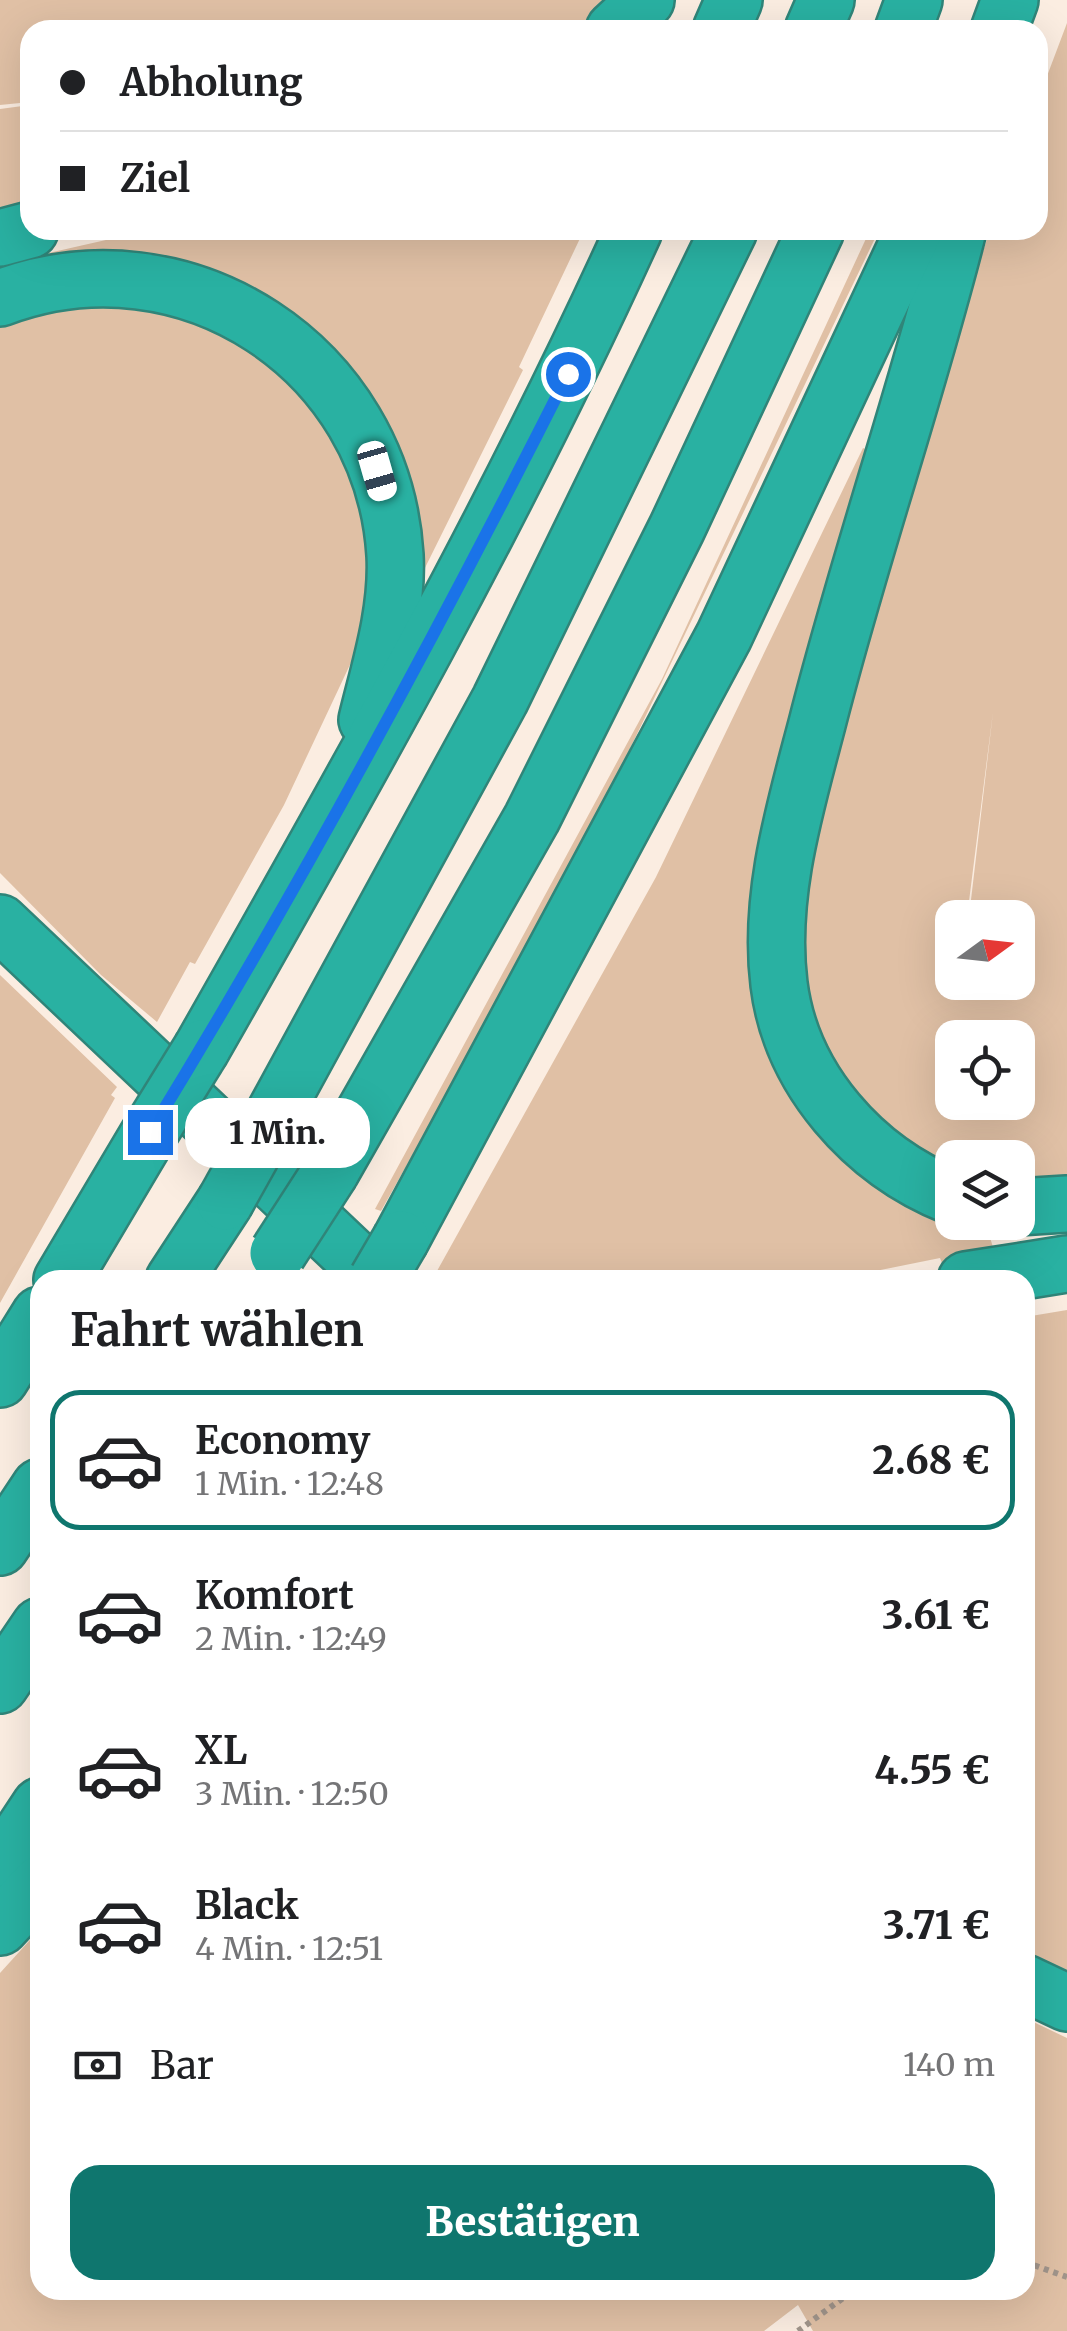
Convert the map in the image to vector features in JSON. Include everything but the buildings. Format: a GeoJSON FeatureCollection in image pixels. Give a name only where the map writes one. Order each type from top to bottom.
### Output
{"type":"FeatureCollection","features":[{"type":"Feature","properties":{"kind":"highway"},"geometry":{"type":"LineString","coordinates":[[625,20],[646,0]]}},
{"type":"Feature","properties":{"kind":"highway"},"geometry":{"type":"LineString","coordinates":[[68,1270],[348,796],[466,578],[568,374],[629,240]]}},
{"type":"Feature","properties":{"kind":"highway"},"geometry":{"type":"LineString","coordinates":[[180,1270],[273,1116],[500,700],[723,240]]}},
{"type":"Feature","properties":{"kind":"highway"},"geometry":{"type":"LineString","coordinates":[[270,1266],[331,1171],[532,818],[676,528],[811,240]]}},
{"type":"Feature","properties":{"kind":"highway"},"geometry":{"type":"LineString","coordinates":[[0,922],[385,1266],[724,636],[909,240]]}},
{"type":"Feature","properties":{"kind":"highway"},"geometry":{"type":"LineString","coordinates":[[935,1186],[864,1144],[809,1072],[785,1013],[777,928],[784,860],[834,657],[955,240]]}},
{"type":"Feature","properties":{"kind":"highway"},"geometry":{"type":"LineString","coordinates":[[0,298],[85,278],[160,284],[194,293],[271,330],[332,386],[364,438],[377,471],[395,554],[392,608],[348,796]]}},
{"type":"Feature","properties":{"kind":"highway"},"geometry":{"type":"LineString","coordinates":[[1035,1206],[1067,1204]]}},
{"type":"Feature","properties":{"kind":"highway"},"geometry":{"type":"LineString","coordinates":[[1029,1270],[1067,1264]]}},
{"type":"Feature","properties":{"kind":"highway"},"geometry":{"type":"LineString","coordinates":[[0,1379],[30,1332]]}},
{"type":"Feature","properties":{"kind":"highway"},"geometry":{"type":"LineString","coordinates":[[0,1548],[30,1502]]}},
{"type":"Feature","properties":{"kind":"highway"},"geometry":{"type":"LineString","coordinates":[[0,1685],[30,1641]]}},
{"type":"Feature","properties":{"kind":"highway"},"geometry":{"type":"LineString","coordinates":[[0,1866],[30,1821]]}},
{"type":"Feature","properties":{"kind":"highway"},"geometry":{"type":"LineString","coordinates":[[0,1927],[30,1895]]}},
{"type":"Feature","properties":{"kind":"path"},"geometry":{"type":"LineString","coordinates":[[1035,2266],[1067,2277]]}},
{"type":"Feature","properties":{"kind":"path"},"geometry":{"type":"LineString","coordinates":[[798,2331],[840,2300]]}},
{"type":"Feature","properties":{"kind":"shaded area"},"geometry":{"type":"Polygon","coordinates":[[[0,0],[612,0],[588,20],[20,20],[20,103],[0,105],[0,0]]]}},
{"type":"Feature","properties":{"kind":"shaded area"},"geometry":{"type":"Polygon","coordinates":[[[1067,23],[1067,1186],[1035,1189],[1035,1140],[935,1140],[935,1166],[898,1145],[821,1050],[799,966],[809,836],[941,380],[987,240],[1048,240],[1048,73],[1067,23]],[[993,712],[969,900],[935,900],[935,1000],[1035,1000],[1035,900],[971,900],[993,712]]]}},
{"type":"Feature","properties":{"kind":"shaded area"},"geometry":{"type":"Polygon","coordinates":[[[20,106],[20,212],[0,218],[0,109],[20,106]]]}},
{"type":"Feature","properties":{"kind":"shaded area"},"geometry":{"type":"Polygon","coordinates":[[[106,240],[579,240],[519,367],[523,370],[418,582],[318,340],[0,273],[0,264],[106,240]]]}},
{"type":"Feature","properties":{"kind":"shaded area"},"geometry":{"type":"Polygon","coordinates":[[[865,240],[874,240],[565,884],[381,1211],[375,1209],[662,679],[865,240]]]}},
{"type":"Feature","properties":{"kind":"shaded area"},"geometry":{"type":"Polygon","coordinates":[[[87,297],[204,321],[282,370],[344,452],[369,534],[369,603],[355,654],[284,805],[195,964],[190,962],[157,1022],[101,975],[0,873],[0,318],[87,297]]]}},
{"type":"Feature","properties":{"kind":"shaded area"},"geometry":{"type":"Polygon","coordinates":[[[863,448],[872,452],[762,983],[935,1201],[935,1240],[991,1240],[995,1254],[942,1263],[940,1258],[881,1270],[438,1270],[656,877],[863,448]]]}},
{"type":"Feature","properties":{"kind":"shaded area"},"geometry":{"type":"Polygon","coordinates":[[[0,975],[117,1087],[111,1095],[115,1098],[0,1303],[0,975]]]}},
{"type":"Feature","properties":{"kind":"shaded area"},"geometry":{"type":"Polygon","coordinates":[[[1067,1310],[1067,1977],[1035,1959],[1035,1315],[1067,1310]]]}},
{"type":"Feature","properties":{"kind":"shaded area"},"geometry":{"type":"Polygon","coordinates":[[[30,1940],[30,2300],[1035,2300],[1035,2023],[1067,2038],[1067,2331],[813,2331],[798,2305],[764,2331],[0,2331],[0,1973],[30,1940]]]}},
{"type":"Feature","properties":{"kind":"route"},"geometry":{"type":"LineString","coordinates":[[150,1132],[348,796],[466,578],[568,374]]}}]}
